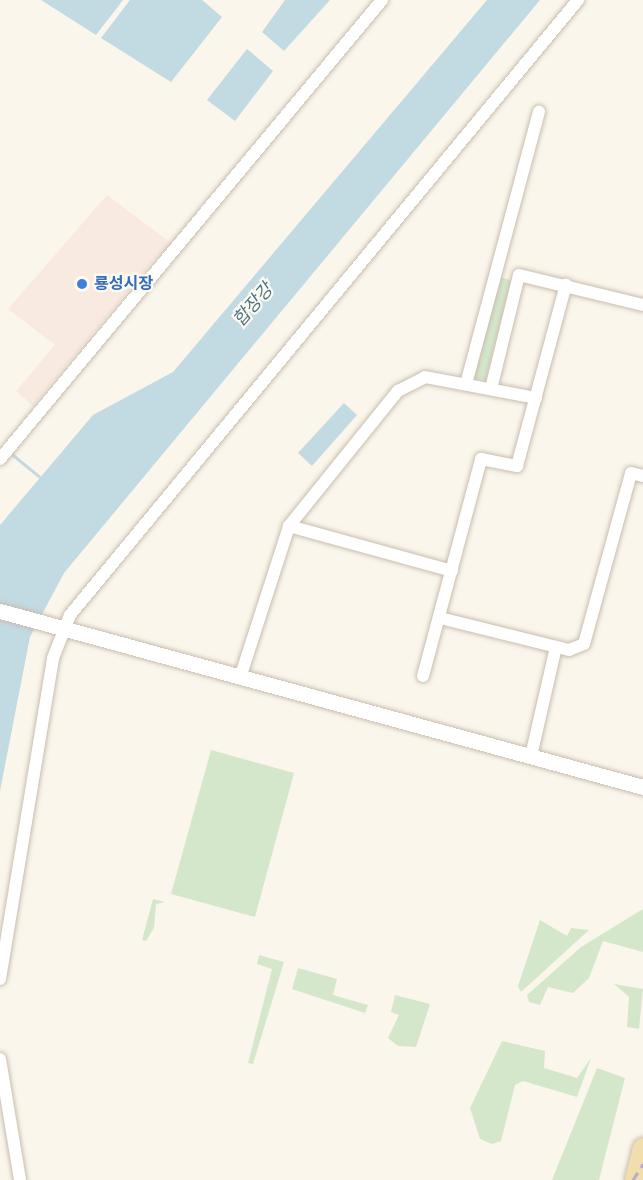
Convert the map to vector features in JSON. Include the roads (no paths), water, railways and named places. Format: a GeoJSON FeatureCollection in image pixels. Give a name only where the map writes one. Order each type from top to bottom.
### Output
{"type":"FeatureCollection","features":[{"type":"Feature","properties":{"kind":"main road"},"geometry":{"type":"LineString","coordinates":[[635,1180],[643,1148]]}},
{"type":"Feature","properties":{"kind":"street"},"geometry":{"type":"LineString","coordinates":[[2,457],[381,0]]}},
{"type":"Feature","properties":{"kind":"street"},"geometry":{"type":"LineString","coordinates":[[0,979],[58,628],[184,471],[578,0]]}},
{"type":"Feature","properties":{"kind":"street"},"geometry":{"type":"LineString","coordinates":[[466,384],[539,112]]}},
{"type":"Feature","properties":{"kind":"street"},"geometry":{"type":"LineString","coordinates":[[497,269],[643,305]]}},
{"type":"Feature","properties":{"kind":"street"},"geometry":{"type":"LineString","coordinates":[[491,389],[519,275]]}},
{"type":"Feature","properties":{"kind":"street"},"geometry":{"type":"LineString","coordinates":[[423,676],[481,459],[517,466],[566,285]]}},
{"type":"Feature","properties":{"kind":"street"},"geometry":{"type":"LineString","coordinates":[[240,678],[289,526],[398,391],[425,377],[536,398]]}},
{"type":"Feature","properties":{"kind":"street"},"geometry":{"type":"LineString","coordinates":[[440,618],[556,647],[584,644],[631,474],[643,476]]}},
{"type":"Feature","properties":{"kind":"street"},"geometry":{"type":"LineString","coordinates":[[289,526],[452,571]]}},
{"type":"Feature","properties":{"kind":"street"},"geometry":{"type":"LineString","coordinates":[[0,611],[643,787]]}},
{"type":"Feature","properties":{"kind":"street"},"geometry":{"type":"LineString","coordinates":[[531,756],[556,647]]}},
{"type":"Feature","properties":{"kind":"street"},"geometry":{"type":"LineString","coordinates":[[0,1059],[20,1180]]}},
{"type":"Feature","properties":{"kind":"water"},"geometry":{"type":"Polygon","coordinates":[[[41,0],[123,0],[96,35],[41,0]]]}},
{"type":"Feature","properties":{"kind":"water"},"geometry":{"type":"Polygon","coordinates":[[[130,0],[202,0],[222,17],[171,82],[101,38],[130,0]]]}},
{"type":"Feature","properties":{"kind":"water"},"geometry":{"type":"Polygon","coordinates":[[[285,0],[330,0],[284,51],[262,32],[285,0]]]}},
{"type":"Feature","properties":{"kind":"water","name":"합장강"},"geometry":{"type":"Polygon","coordinates":[[[487,0],[540,0],[64,573],[30,637],[0,791],[0,525],[93,415],[173,372],[487,0]]]}},
{"type":"Feature","properties":{"kind":"water"},"geometry":{"type":"Polygon","coordinates":[[[247,49],[273,71],[235,121],[207,100],[247,49]]]}},
{"type":"Feature","properties":{"kind":"water"},"geometry":{"type":"Polygon","coordinates":[[[344,403],[357,415],[312,466],[298,453],[344,403]]]}},
{"type":"Feature","properties":{"kind":"waterway"},"geometry":{"type":"LineString","coordinates":[[9,452],[41,478]]}},
{"type":"Feature","properties":{"kind":"railway"},"geometry":{"type":"LineString","coordinates":[[633,1180],[643,1164]]}},
{"type":"Feature","properties":{"kind":"place","name":"룡성시장"},"geometry":{"type":"Point","coordinates":[82,284]}}]}
